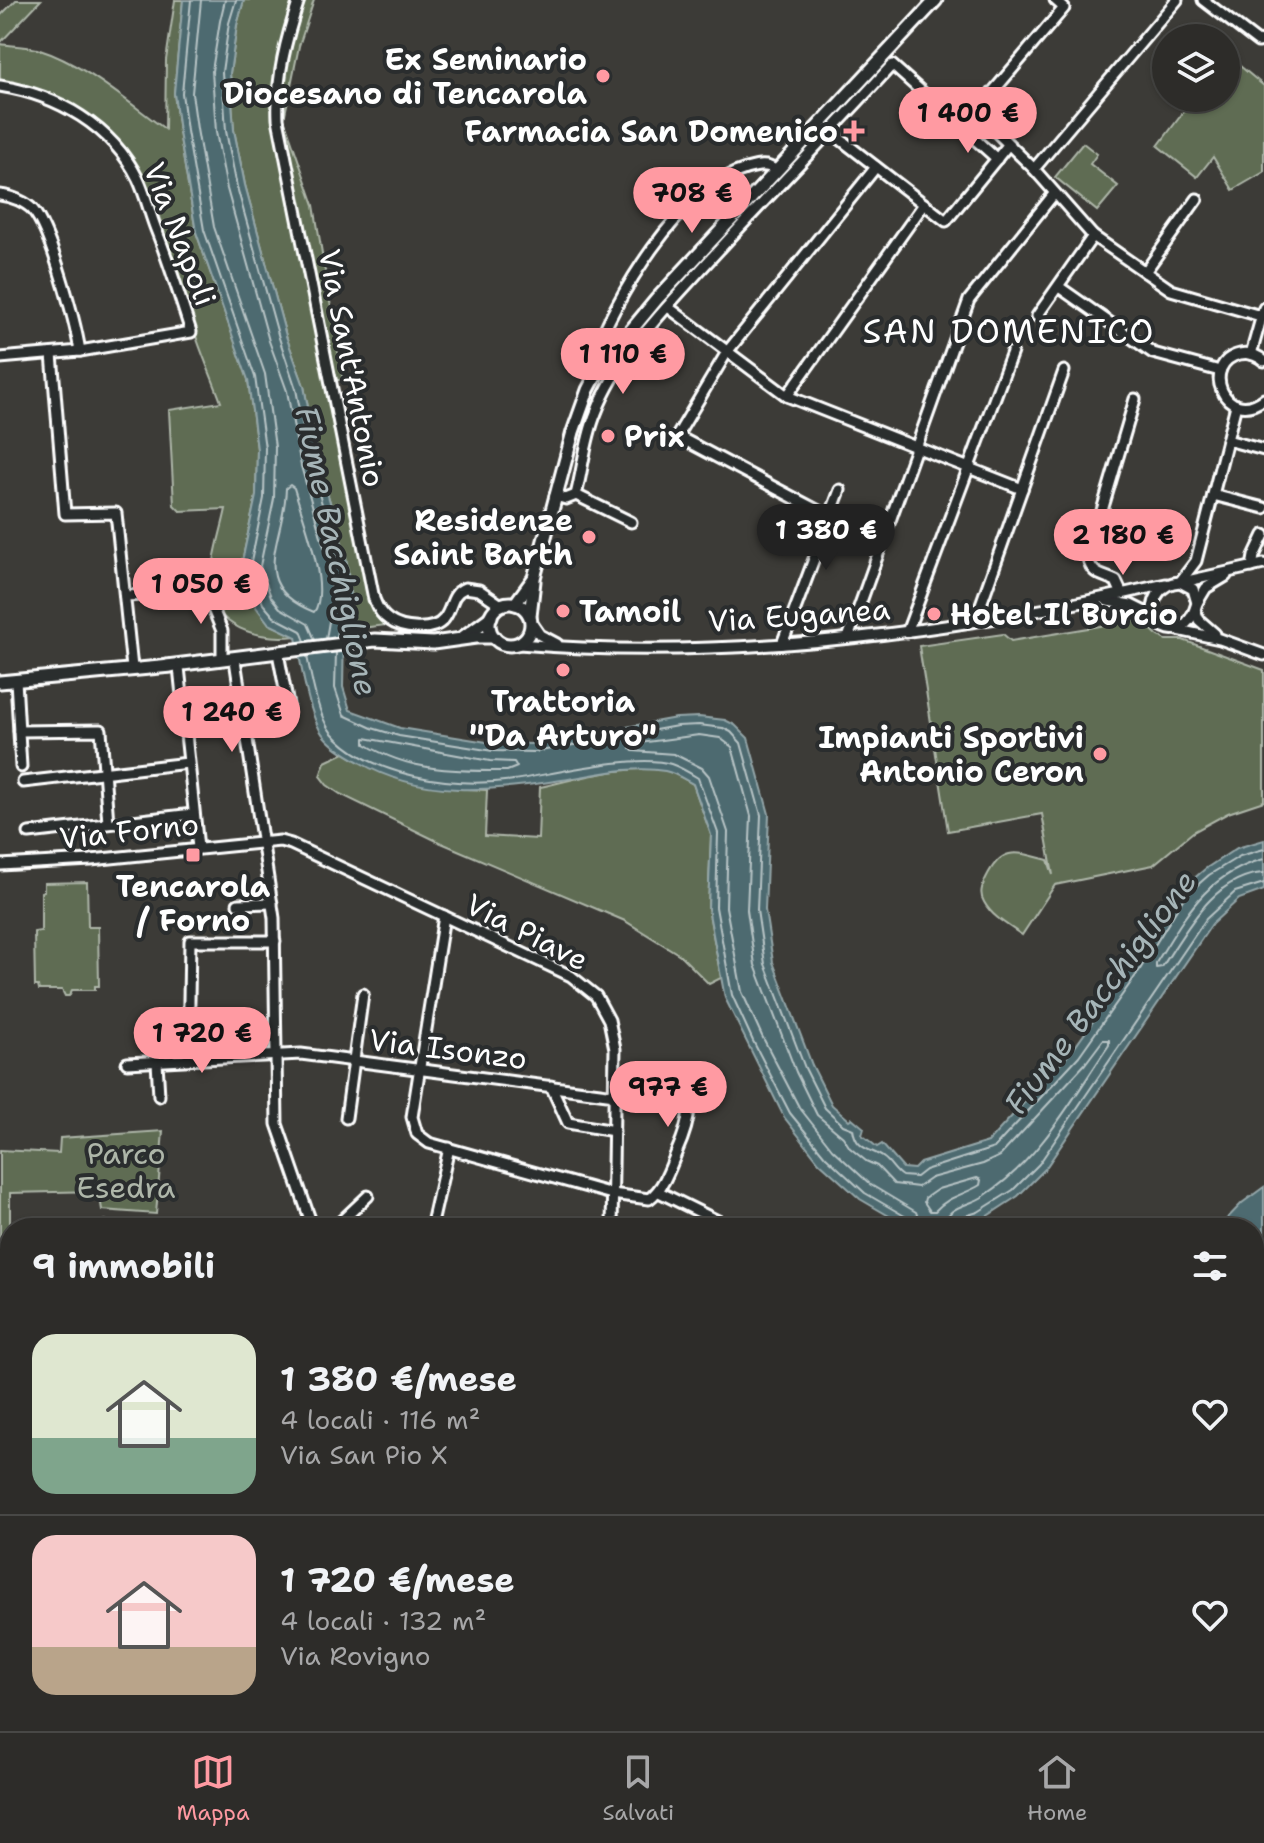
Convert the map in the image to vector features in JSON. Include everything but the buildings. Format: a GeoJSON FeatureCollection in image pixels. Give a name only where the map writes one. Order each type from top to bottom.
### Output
{"type":"FeatureCollection","features":[{"type":"Feature","properties":{"kind":"main road"},"geometry":{"type":"LineString","coordinates":[[519,644],[528,635],[534,578],[580,410],[599,369],[640,318],[718,242],[775,170],[936,0]]}},
{"type":"Feature","properties":{"kind":"main road"},"geometry":{"type":"LineString","coordinates":[[494,637],[489,628],[495,612],[515,604],[534,578]]}},
{"type":"Feature","properties":{"kind":"main road"},"geometry":{"type":"LineString","coordinates":[[515,604],[524,608],[530,619]]}},
{"type":"Feature","properties":{"kind":"main road","name":"Via Euganea"},"geometry":{"type":"LineString","coordinates":[[460,638],[495,612]]}},
{"type":"Feature","properties":{"kind":"main road","name":"Via Euganea"},"geometry":{"type":"LineString","coordinates":[[278,653],[375,640],[433,643],[494,637],[503,644],[519,644]]}},
{"type":"Feature","properties":{"kind":"main road"},"geometry":{"type":"LineString","coordinates":[[173,666],[222,657],[278,653]]}},
{"type":"Feature","properties":{"kind":"main road"},"geometry":{"type":"LineString","coordinates":[[0,682],[235,660],[278,653]]}},
{"type":"Feature","properties":{"kind":"street","name":"Via Sant'Antonio"},"geometry":{"type":"LineString","coordinates":[[299,0],[286,40],[280,74],[278,119],[367,573],[377,606],[392,623],[433,627],[442,622],[459,590],[472,588],[487,595],[495,612]]}},
{"type":"Feature","properties":{"kind":"street"},"geometry":{"type":"LineString","coordinates":[[963,127],[1064,8],[1055,0]]}},
{"type":"Feature","properties":{"kind":"street"},"geometry":{"type":"LineString","coordinates":[[1034,169],[1177,0]]}},
{"type":"Feature","properties":{"kind":"street"},"geometry":{"type":"LineString","coordinates":[[1203,0],[1258,42],[1264,41]]}},
{"type":"Feature","properties":{"kind":"street"},"geometry":{"type":"LineString","coordinates":[[555,496],[566,499],[576,490],[585,447],[601,401],[635,345],[718,242],[801,164],[892,65],[997,159]]}},
{"type":"Feature","properties":{"kind":"street","name":"Via Napoli"},"geometry":{"type":"LineString","coordinates":[[0,86],[50,100],[72,110],[92,123],[118,148],[138,179],[169,260],[191,332],[80,351],[0,358]]}},
{"type":"Feature","properties":{"kind":"street"},"geometry":{"type":"LineString","coordinates":[[976,112],[1034,169],[1093,236],[1171,290],[1263,314],[1251,354]]}},
{"type":"Feature","properties":{"kind":"street"},"geometry":{"type":"LineString","coordinates":[[831,132],[946,221],[1008,145]]}},
{"type":"Feature","properties":{"kind":"street"},"geometry":{"type":"LineString","coordinates":[[789,155],[801,164]]}},
{"type":"Feature","properties":{"kind":"street"},"geometry":{"type":"LineString","coordinates":[[599,369],[591,361],[616,307],[643,262],[672,223],[699,197],[729,176],[757,166],[775,170]]}},
{"type":"Feature","properties":{"kind":"street"},"geometry":{"type":"LineString","coordinates":[[830,517],[677,436],[727,352],[876,167]]}},
{"type":"Feature","properties":{"kind":"street"},"geometry":{"type":"LineString","coordinates":[[848,638],[969,300],[1054,194]]}},
{"type":"Feature","properties":{"kind":"street"},"geometry":{"type":"LineString","coordinates":[[0,195],[9,196],[32,208],[41,222],[75,320],[80,351]]}},
{"type":"Feature","properties":{"kind":"street"},"geometry":{"type":"LineString","coordinates":[[1145,272],[1197,199]]}},
{"type":"Feature","properties":{"kind":"street"},"geometry":{"type":"LineString","coordinates":[[787,396],[924,204]]}},
{"type":"Feature","properties":{"kind":"street"},"geometry":{"type":"LineString","coordinates":[[1037,316],[1093,236]]}},
{"type":"Feature","properties":{"kind":"street"},"geometry":{"type":"LineString","coordinates":[[1059,287],[1153,353],[1220,371]]}},
{"type":"Feature","properties":{"kind":"street"},"geometry":{"type":"LineString","coordinates":[[668,307],[787,396],[1022,489]]}},
{"type":"Feature","properties":{"kind":"street"},"geometry":{"type":"LineString","coordinates":[[907,632],[1012,352]]}},
{"type":"Feature","properties":{"kind":"street"},"geometry":{"type":"LineString","coordinates":[[52,354],[65,514],[116,513],[132,668]]}},
{"type":"Feature","properties":{"kind":"street"},"geometry":{"type":"LineString","coordinates":[[1264,361],[1251,354],[1236,355],[1220,371],[1223,395],[1236,405],[1254,406],[1264,399]]}},
{"type":"Feature","properties":{"kind":"street"},"geometry":{"type":"LineString","coordinates":[[975,621],[1064,371]]}},
{"type":"Feature","properties":{"kind":"street"},"geometry":{"type":"LineString","coordinates":[[1122,594],[1116,581],[1096,575],[1090,569],[1088,558],[1135,399]]}},
{"type":"Feature","properties":{"kind":"street"},"geometry":{"type":"LineString","coordinates":[[1196,603],[1196,561],[1236,405]]}},
{"type":"Feature","properties":{"kind":"street"},"geometry":{"type":"LineString","coordinates":[[1227,440],[1264,450]]}},
{"type":"Feature","properties":{"kind":"street"},"geometry":{"type":"LineString","coordinates":[[560,480],[631,522]]}},
{"type":"Feature","properties":{"kind":"street"},"geometry":{"type":"LineString","coordinates":[[782,644],[840,490]]}},
{"type":"Feature","properties":{"kind":"street"},"geometry":{"type":"LineString","coordinates":[[1213,495],[1264,508]]}},
{"type":"Feature","properties":{"kind":"street"},"geometry":{"type":"LineString","coordinates":[[1252,567],[1264,535]]}},
{"type":"Feature","properties":{"kind":"street"},"geometry":{"type":"LineString","coordinates":[[1196,561],[1199,568],[1207,572],[1238,571]]}},
{"type":"Feature","properties":{"kind":"street"},"geometry":{"type":"LineString","coordinates":[[1196,561],[1180,582],[1193,589],[1199,620],[1220,639]]}},
{"type":"Feature","properties":{"kind":"street","name":"Via Euganea"},"geometry":{"type":"LineString","coordinates":[[519,644],[618,649],[782,644],[907,632],[1087,602],[1264,564]]}},
{"type":"Feature","properties":{"kind":"street","name":"Via Euganea"},"geometry":{"type":"LineString","coordinates":[[1087,602],[1120,602],[1141,609],[1153,616],[1162,627],[1175,630],[1187,624],[1206,588],[1238,571]]}},
{"type":"Feature","properties":{"kind":"street"},"geometry":{"type":"LineString","coordinates":[[1153,616],[1155,603],[1166,584]]}},
{"type":"Feature","properties":{"kind":"street"},"geometry":{"type":"LineString","coordinates":[[125,596],[206,592],[222,631],[222,657]]}},
{"type":"Feature","properties":{"kind":"street"},"geometry":{"type":"LineString","coordinates":[[530,619],[540,635],[560,646]]}},
{"type":"Feature","properties":{"kind":"street"},"geometry":{"type":"LineString","coordinates":[[1175,630],[1220,639],[1264,655]]}},
{"type":"Feature","properties":{"kind":"street"},"geometry":{"type":"LineString","coordinates":[[278,653],[288,705]]}},
{"type":"Feature","properties":{"kind":"street"},"geometry":{"type":"LineString","coordinates":[[235,660],[272,903],[277,1124],[314,1218]]}},
{"type":"Feature","properties":{"kind":"street"},"geometry":{"type":"LineString","coordinates":[[173,666],[198,848]]}},
{"type":"Feature","properties":{"kind":"street"},"geometry":{"type":"LineString","coordinates":[[16,680],[21,767]]}},
{"type":"Feature","properties":{"kind":"street"},"geometry":{"type":"LineString","coordinates":[[19,731],[101,730],[108,823]]}},
{"type":"Feature","properties":{"kind":"street"},"geometry":{"type":"LineString","coordinates":[[23,782],[188,763]]}},
{"type":"Feature","properties":{"kind":"street"},"geometry":{"type":"LineString","coordinates":[[29,833],[193,814]]}},
{"type":"Feature","properties":{"kind":"street","name":"Via Forno"},"geometry":{"type":"LineString","coordinates":[[0,865],[91,860],[263,842]]}},
{"type":"Feature","properties":{"kind":"street","name":"Via Piave"},"geometry":{"type":"LineString","coordinates":[[263,842],[291,844],[571,976],[596,996],[609,1020],[615,1049],[612,1218]]}},
{"type":"Feature","properties":{"kind":"street"},"geometry":{"type":"LineString","coordinates":[[238,904],[272,903]]}},
{"type":"Feature","properties":{"kind":"street"},"geometry":{"type":"LineString","coordinates":[[444,916],[412,1117],[417,1134],[429,1143],[612,1194],[649,1199],[659,1192],[689,1123],[690,1103],[679,1086],[667,1079],[616,1073]]}},
{"type":"Feature","properties":{"kind":"street"},"geometry":{"type":"LineString","coordinates":[[188,1059],[190,941],[275,941]]}},
{"type":"Feature","properties":{"kind":"street"},"geometry":{"type":"LineString","coordinates":[[346,1118],[363,994]]}},
{"type":"Feature","properties":{"kind":"street","name":"Via Isonzo"},"geometry":{"type":"LineString","coordinates":[[127,1063],[301,1054],[615,1095]]}},
{"type":"Feature","properties":{"kind":"street"},"geometry":{"type":"LineString","coordinates":[[157,1062],[159,1096]]}},
{"type":"Feature","properties":{"kind":"street"},"geometry":{"type":"LineString","coordinates":[[551,1086],[568,1123],[614,1131]]}},
{"type":"Feature","properties":{"kind":"street"},"geometry":{"type":"LineString","coordinates":[[433,1218],[449,1148]]}},
{"type":"Feature","properties":{"kind":"street"},"geometry":{"type":"LineString","coordinates":[[659,1192],[712,1218]]}},
{"type":"Feature","properties":{"kind":"street"},"geometry":{"type":"LineString","coordinates":[[345,1218],[368,1196]]}},
{"type":"Feature","properties":{"kind":"green space"},"geometry":{"type":"Polygon","coordinates":[[[16,0],[41,0],[0,43],[0,16],[16,0]]]}},
{"type":"Feature","properties":{"kind":"green space"},"geometry":{"type":"Polygon","coordinates":[[[175,0],[183,0],[174,93],[196,232],[248,379],[257,449],[256,496],[241,566],[269,624],[296,636],[253,633],[228,621],[219,612],[211,584],[226,509],[180,511],[174,505],[169,410],[221,402],[147,188],[116,139],[96,120],[62,100],[0,81],[0,44],[37,49],[88,73],[165,129],[166,60],[175,0]]]}},
{"type":"Feature","properties":{"kind":"green space"},"geometry":{"type":"Polygon","coordinates":[[[244,0],[314,0],[299,46],[284,119],[314,205],[343,380],[330,380],[366,591],[374,612],[386,625],[344,630],[351,601],[346,557],[318,461],[304,386],[286,336],[245,185],[234,130],[230,73],[244,0]]]}},
{"type":"Feature","properties":{"kind":"green space"},"geometry":{"type":"Polygon","coordinates":[[[1240,66],[1264,86],[1264,172],[1233,190],[1213,157],[1197,177],[1158,146],[1184,112],[1240,112],[1240,66]]]}},
{"type":"Feature","properties":{"kind":"green space"},"geometry":{"type":"Polygon","coordinates":[[[1083,143],[1097,154],[1090,164],[1118,186],[1097,211],[1055,177],[1083,143]]]}},
{"type":"Feature","properties":{"kind":"green space","name":"Impianti Sportivi Antonio Ceron"},"geometry":{"type":"Polygon","coordinates":[[[1136,620],[1144,622],[1166,640],[1183,640],[1264,670],[1264,801],[1228,813],[1193,832],[1153,865],[1055,885],[1022,935],[991,912],[982,899],[982,890],[992,867],[1011,854],[1048,860],[1053,875],[1042,814],[948,831],[919,646],[1003,634],[1011,641],[1136,620]]]}},
{"type":"Feature","properties":{"kind":"green space"},"geometry":{"type":"Polygon","coordinates":[[[344,753],[361,763],[413,782],[487,790],[485,836],[538,839],[540,787],[642,769],[671,772],[693,784],[711,835],[708,908],[721,978],[709,984],[680,955],[625,921],[439,842],[340,794],[320,776],[325,762],[344,753]]]}},
{"type":"Feature","properties":{"kind":"green space"},"geometry":{"type":"Polygon","coordinates":[[[87,882],[88,927],[98,927],[99,986],[95,986],[95,990],[72,990],[69,996],[65,996],[62,990],[39,990],[35,986],[34,932],[41,931],[41,892],[44,891],[44,883],[87,882]]]}},
{"type":"Feature","properties":{"kind":"green space","name":"Parco Esedra"},"geometry":{"type":"Polygon","coordinates":[[[163,1131],[156,1214],[102,1210],[99,1191],[10,1193],[10,1218],[0,1218],[0,1150],[59,1153],[60,1138],[163,1131]]]}},
{"type":"Feature","properties":{"kind":"water","name":"Fiume Bacchiglione"},"geometry":{"type":"Polygon","coordinates":[[[183,0],[244,0],[230,73],[234,130],[245,185],[286,336],[304,386],[318,461],[346,557],[351,601],[344,630],[343,687],[350,710],[400,728],[493,743],[533,744],[676,718],[725,720],[735,725],[748,738],[769,814],[765,910],[773,962],[812,1065],[832,1105],[864,1128],[862,1135],[877,1147],[882,1144],[903,1168],[914,1169],[920,1163],[988,1142],[1072,1051],[1132,967],[1179,891],[1237,848],[1264,840],[1264,890],[1239,899],[1212,924],[1045,1169],[1018,1196],[984,1218],[893,1218],[860,1199],[819,1162],[784,1117],[725,998],[708,908],[711,835],[693,784],[669,772],[639,769],[510,787],[433,787],[383,774],[345,754],[324,736],[310,703],[296,637],[269,624],[256,607],[241,566],[256,496],[257,449],[248,380],[196,232],[174,93],[183,0]]]}},
{"type":"Feature","properties":{"kind":"water"},"geometry":{"type":"Polygon","coordinates":[[[1264,1187],[1264,1218],[1228,1218],[1264,1187]]]}},
{"type":"Feature","properties":{"kind":"place","name":"Ex Seminario Diocesano di Tencarola"},"geometry":{"type":"Point","coordinates":[603,76]}},
{"type":"Feature","properties":{"kind":"place","name":"Farmacia San Domenico"},"geometry":{"type":"Point","coordinates":[854,131]}},
{"type":"Feature","properties":{"kind":"place","name":"Prix"},"geometry":{"type":"Point","coordinates":[608,436]}},
{"type":"Feature","properties":{"kind":"place","name":"Residenze Saint Barth"},"geometry":{"type":"Point","coordinates":[589,537]}},
{"type":"Feature","properties":{"kind":"place","name":"Tamoil"},"geometry":{"type":"Point","coordinates":[563,611]}},
{"type":"Feature","properties":{"kind":"place","name":"Hotel Il Burcio"},"geometry":{"type":"Point","coordinates":[934,614]}},
{"type":"Feature","properties":{"kind":"place","name":"Trattoria \"Da Arturo\""},"geometry":{"type":"Point","coordinates":[563,670]}},
{"type":"Feature","properties":{"kind":"place","name":"Impianti Sportivi Antonio Ceron"},"geometry":{"type":"Point","coordinates":[1100,754]}},
{"type":"Feature","properties":{"kind":"place","name":"Tencarola / Forno"},"geometry":{"type":"Point","coordinates":[193,855]}},
{"type":"Feature","properties":{"kind":"district","name":"SAN DOMENICO"},"geometry":{"type":"Point","coordinates":[1009,331]}}]}
